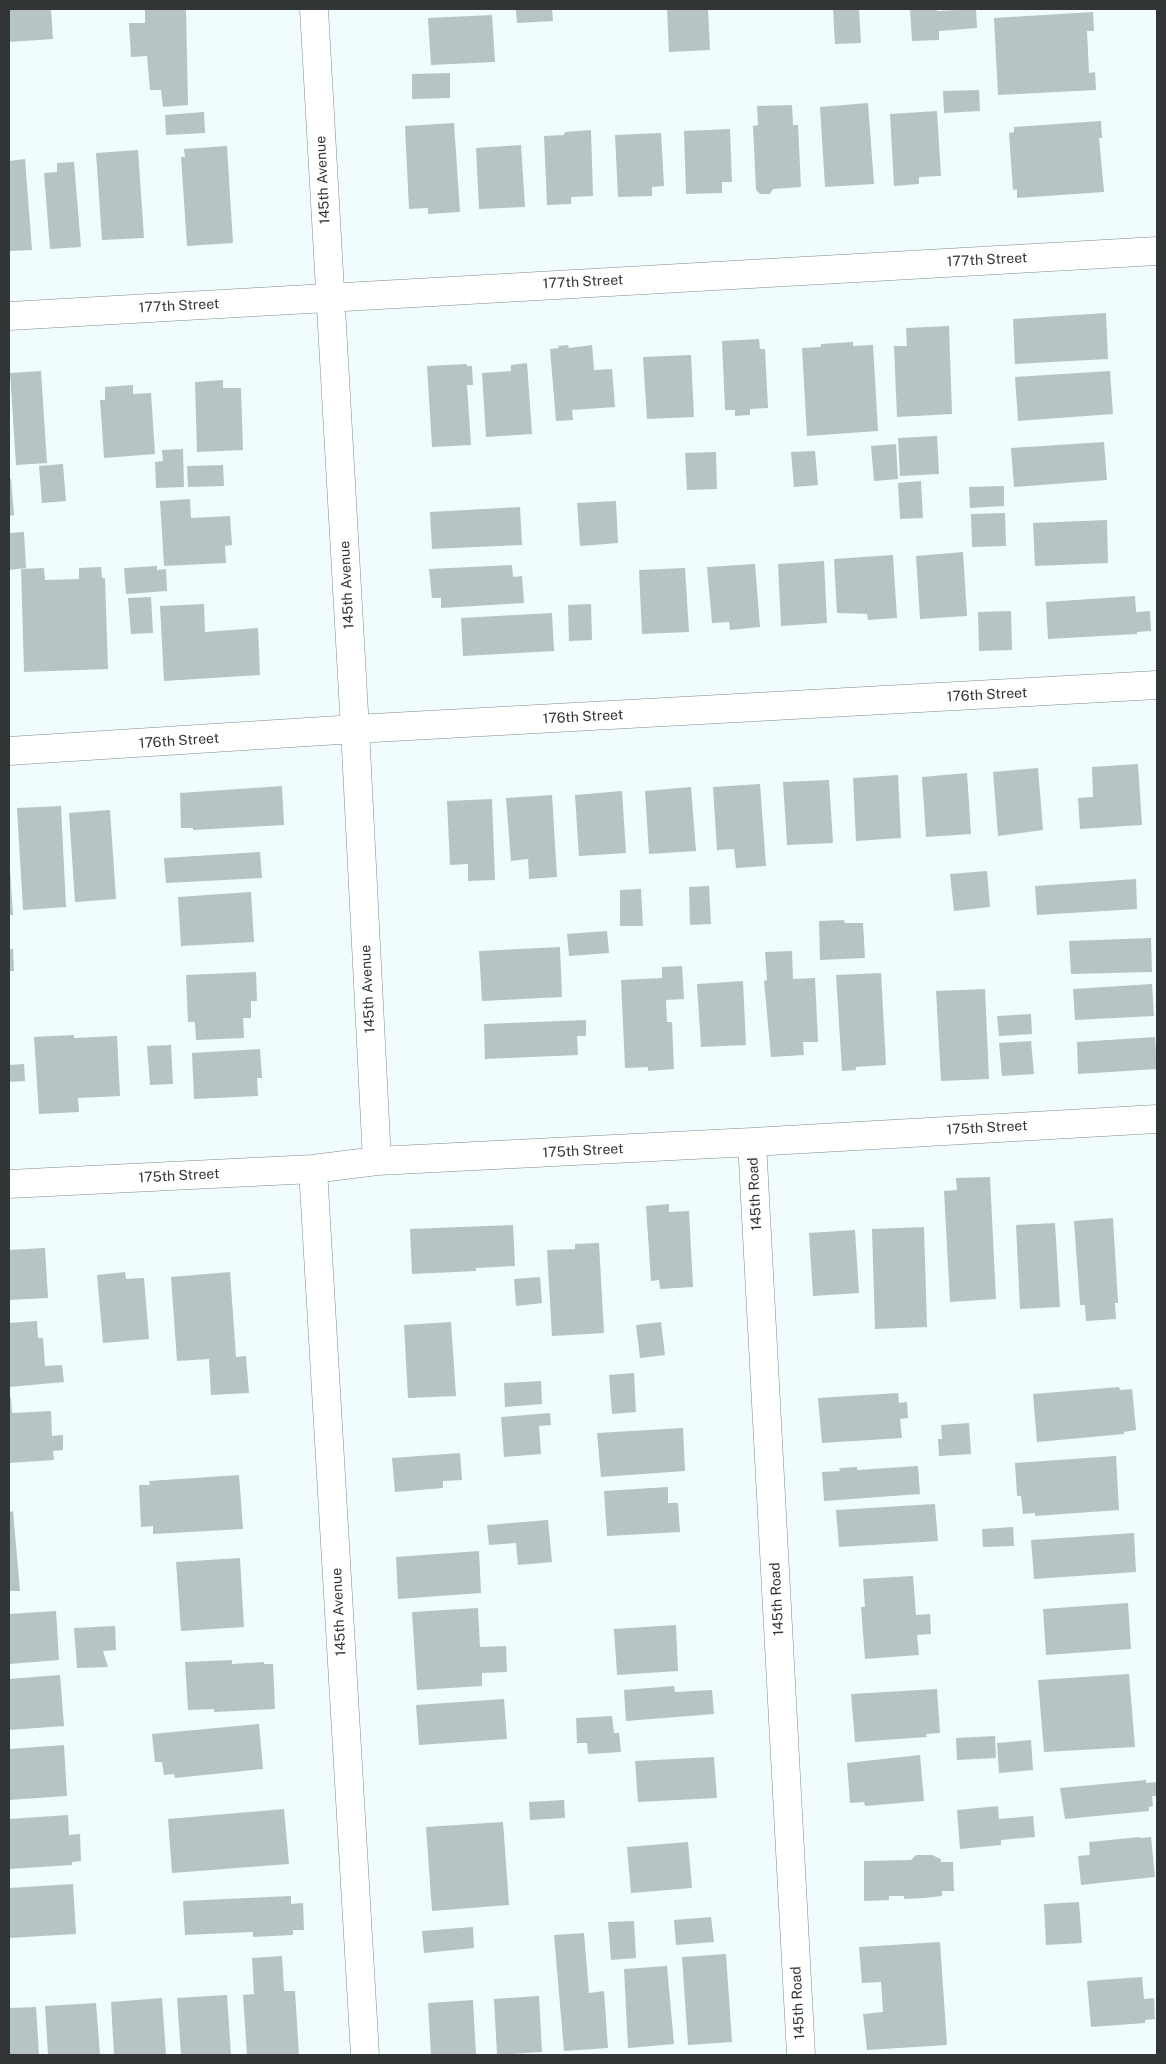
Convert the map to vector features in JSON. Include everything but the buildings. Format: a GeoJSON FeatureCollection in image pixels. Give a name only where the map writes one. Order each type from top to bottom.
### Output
{"type":"FeatureCollection","features":[{"type":"Feature","properties":{"kind":"street","name":"145th Avenue"},"geometry":{"type":"LineString","coordinates":[[314,9],[355,729],[377,1161]]}},
{"type":"Feature","properties":{"kind":"street","name":"177th Street"},"geometry":{"type":"LineString","coordinates":[[9,316],[1157,250]]}},
{"type":"Feature","properties":{"kind":"street","name":"176th Street"},"geometry":{"type":"LineString","coordinates":[[9,752],[355,729],[1157,685]]}},
{"type":"Feature","properties":{"kind":"street","name":"175th Street"},"geometry":{"type":"LineString","coordinates":[[9,1184],[313,1169],[377,1161],[752,1142],[1157,1118]]}},
{"type":"Feature","properties":{"kind":"street","name":"145th Road"},"geometry":{"type":"LineString","coordinates":[[752,1142],[801,2055]]}},
{"type":"Feature","properties":{"kind":"street","name":"145th Avenue"},"geometry":{"type":"LineString","coordinates":[[313,1169],[364,2055]]}}]}
